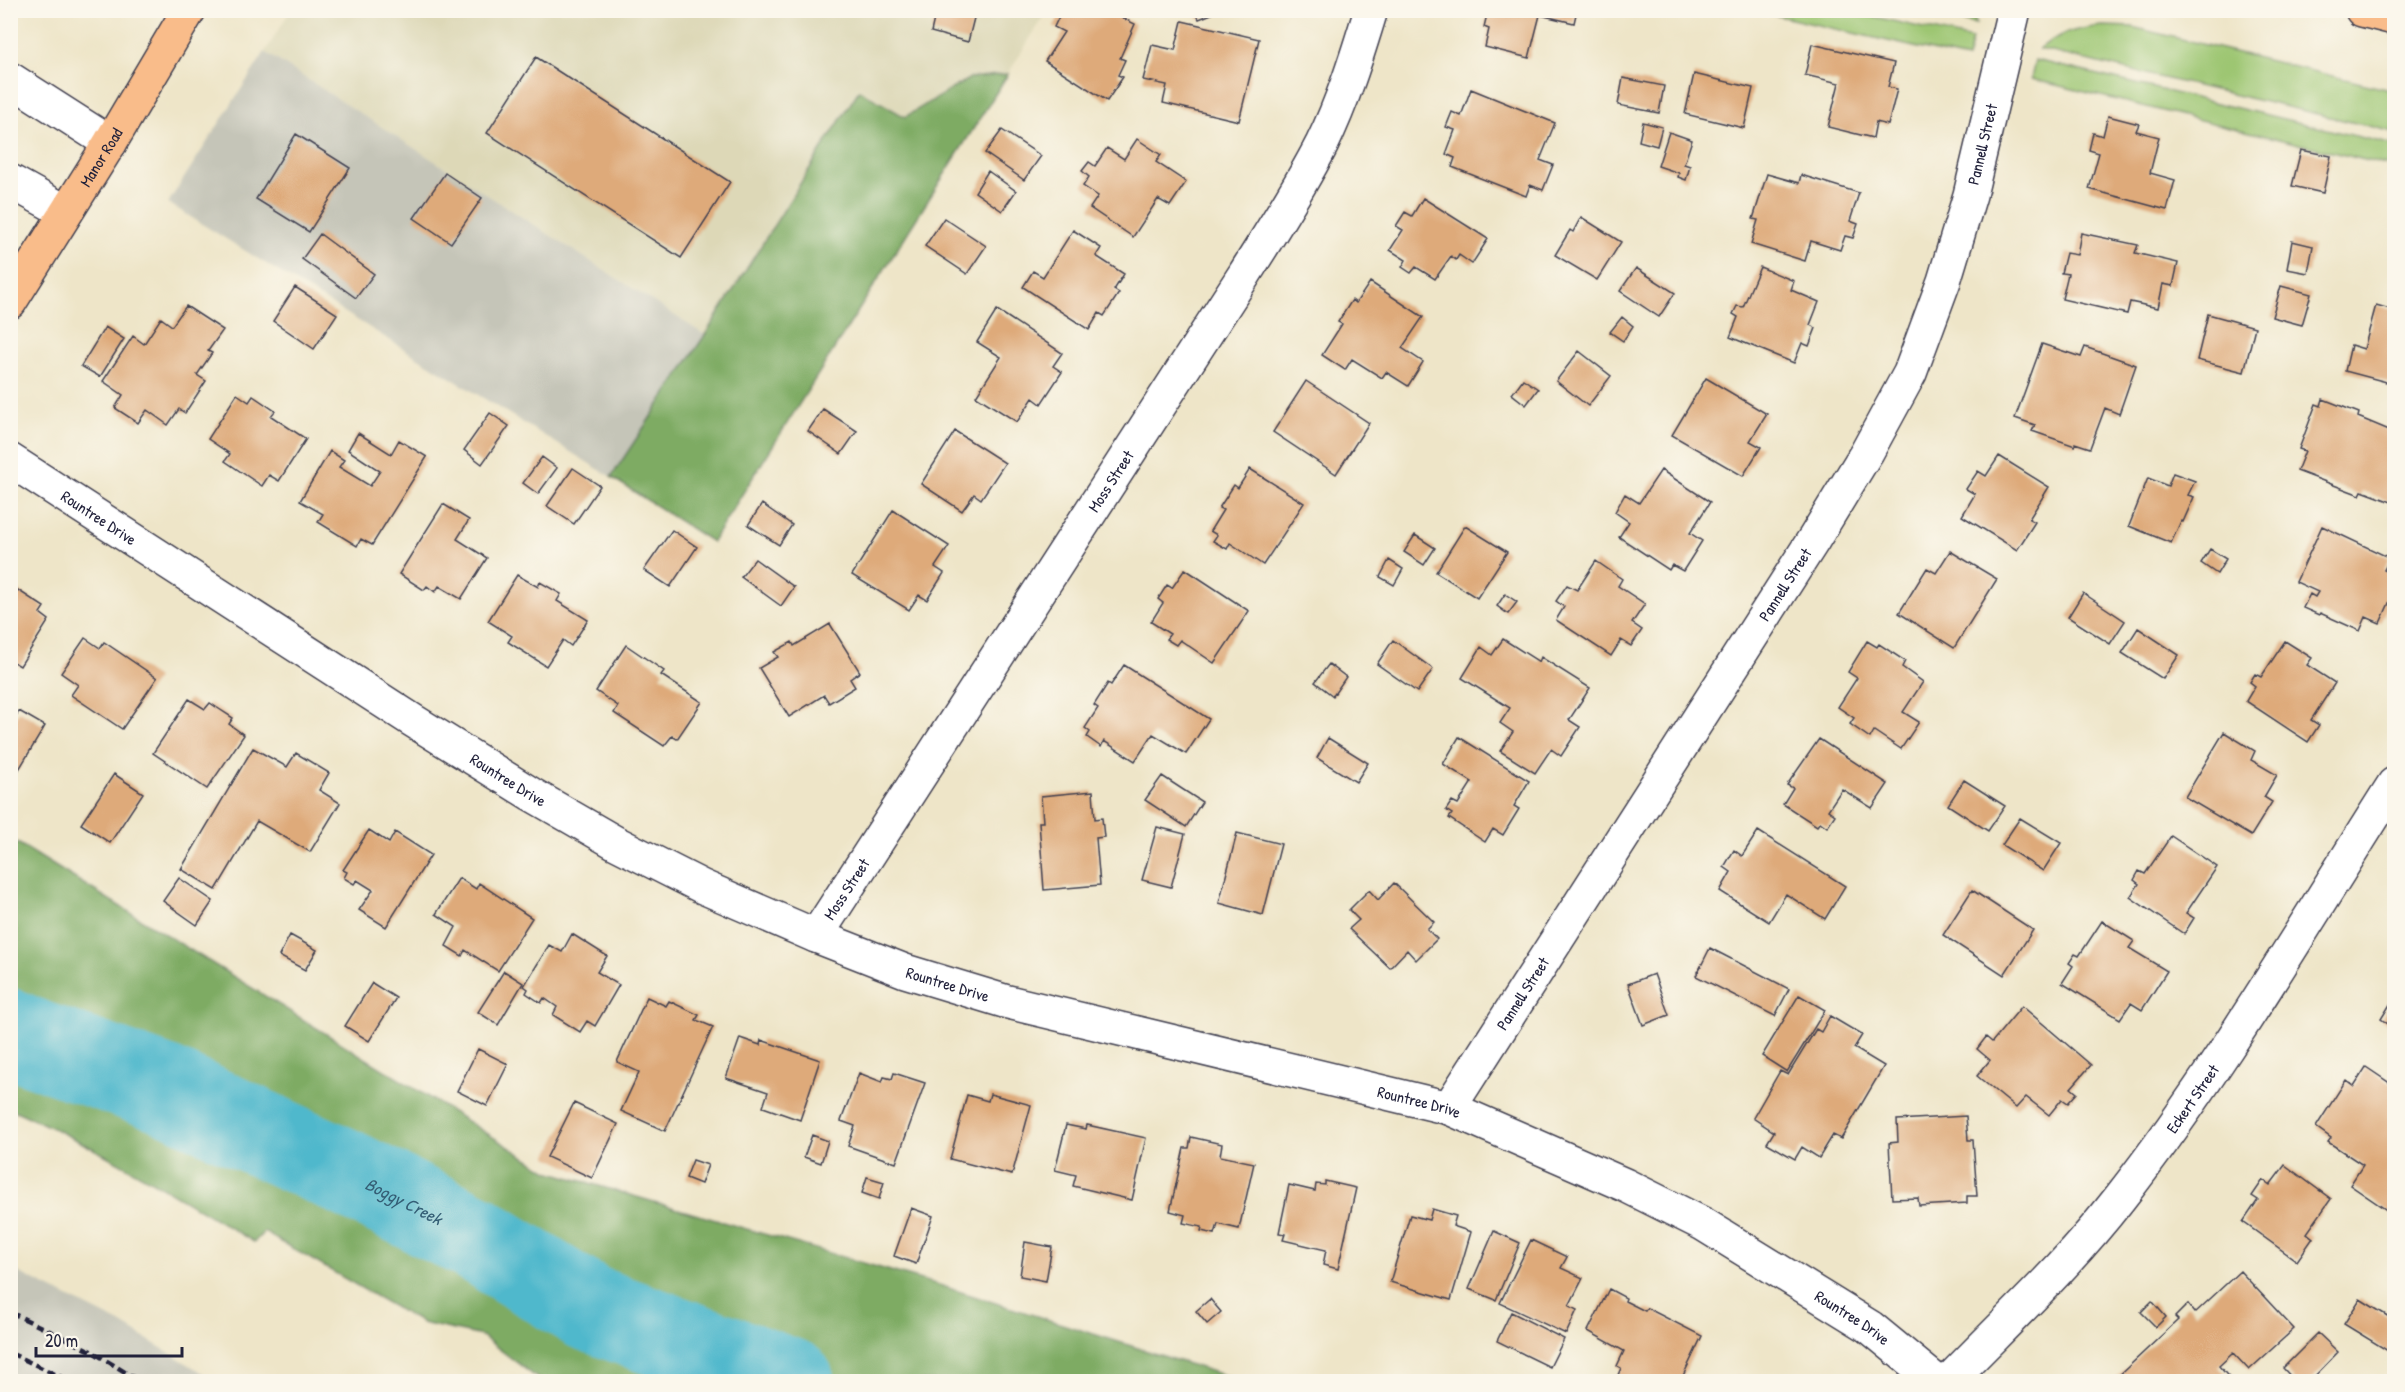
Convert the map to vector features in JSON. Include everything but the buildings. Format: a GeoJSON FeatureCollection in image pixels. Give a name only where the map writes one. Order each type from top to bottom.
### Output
{"type":"FeatureCollection","features":[{"type":"Feature","properties":{"kind":"main road","name":"Manor Road"},"geometry":{"type":"LineString","coordinates":[[10,302],[110,143],[189,10]]}},
{"type":"Feature","properties":{"kind":"main road"},"geometry":{"type":"LineString","coordinates":[[2362,10],[2394,18]]}},
{"type":"Feature","properties":{"kind":"street","name":"Moss Street"},"geometry":{"type":"LineString","coordinates":[[816,936],[1238,285],[1287,205],[1322,144],[1349,83],[1371,10]]}},
{"type":"Feature","properties":{"kind":"street","name":"Pannell Street"},"geometry":{"type":"LineString","coordinates":[[1449,1108],[1808,549],[1867,452],[1910,373],[1944,281],[1970,195],[2014,10]]}},
{"type":"Feature","properties":{"kind":"street"},"geometry":{"type":"LineString","coordinates":[[10,79],[110,143]]}},
{"type":"Feature","properties":{"kind":"street"},"geometry":{"type":"LineString","coordinates":[[10,181],[66,212]]}},
{"type":"Feature","properties":{"kind":"street","name":"Rountree Drive"},"geometry":{"type":"LineString","coordinates":[[10,460],[412,720],[531,794],[616,843],[703,887],[816,936],[905,971],[1004,1001],[1449,1108],[1606,1176],[1703,1224],[1870,1328],[1937,1382]]}},
{"type":"Feature","properties":{"kind":"street","name":"Eckert Street"},"geometry":{"type":"LineString","coordinates":[[1948,1382],[2066,1260],[2117,1202],[2175,1125],[2394,784]]}},
{"type":"Feature","properties":{"kind":"shaded area"},"geometry":{"type":"Polygon","coordinates":[[[290,11],[1047,11],[1008,74],[970,78],[905,117],[859,91],[705,335],[265,52],[290,11]]]}},
{"type":"Feature","properties":{"kind":"shaded area"},"geometry":{"type":"Polygon","coordinates":[[[265,52],[705,335],[611,477],[168,203],[265,52]]]}},
{"type":"Feature","properties":{"kind":"shaded area"},"geometry":{"type":"Polygon","coordinates":[[[10,1268],[120,1323],[216,1381],[11,1381],[10,1268]]]}},
{"type":"Feature","properties":{"kind":"green space"},"geometry":{"type":"Polygon","coordinates":[[[1757,11],[1849,11],[1972,39],[1967,59],[1757,11]]]}},
{"type":"Feature","properties":{"kind":"green space"},"geometry":{"type":"Polygon","coordinates":[[[1917,11],[1973,11],[1976,24],[1917,11]]]}},
{"type":"Feature","properties":{"kind":"green space"},"geometry":{"type":"Polygon","coordinates":[[[2103,26],[2132,27],[2394,91],[2394,132],[2039,49],[2069,32],[2103,26]]]}},
{"type":"Feature","properties":{"kind":"green space"},"geometry":{"type":"Polygon","coordinates":[[[2035,60],[2394,145],[2394,167],[2031,79],[2035,60]]]}},
{"type":"Feature","properties":{"kind":"green space"},"geometry":{"type":"Polygon","coordinates":[[[1008,74],[712,542],[611,477],[705,335],[859,90],[905,117],[970,78],[1008,74]]]}},
{"type":"Feature","properties":{"kind":"green space"},"geometry":{"type":"Polygon","coordinates":[[[11,839],[548,1171],[939,1285],[1242,1381],[541,1381],[482,1336],[422,1323],[264,1232],[254,1242],[73,1138],[11,1109],[11,839]]]}},
{"type":"Feature","properties":{"kind":"waterway","name":"Boggy Creek"},"geometry":{"type":"LineString","coordinates":[[10,1032],[162,1088],[345,1172],[472,1236],[589,1308],[791,1382]]}},
{"type":"Feature","properties":{"kind":"railway"},"geometry":{"type":"LineString","coordinates":[[10,1312],[91,1351],[141,1382]]}},
{"type":"Feature","properties":{"kind":"railway"},"geometry":{"type":"LineString","coordinates":[[10,1353],[72,1382]]}}]}
